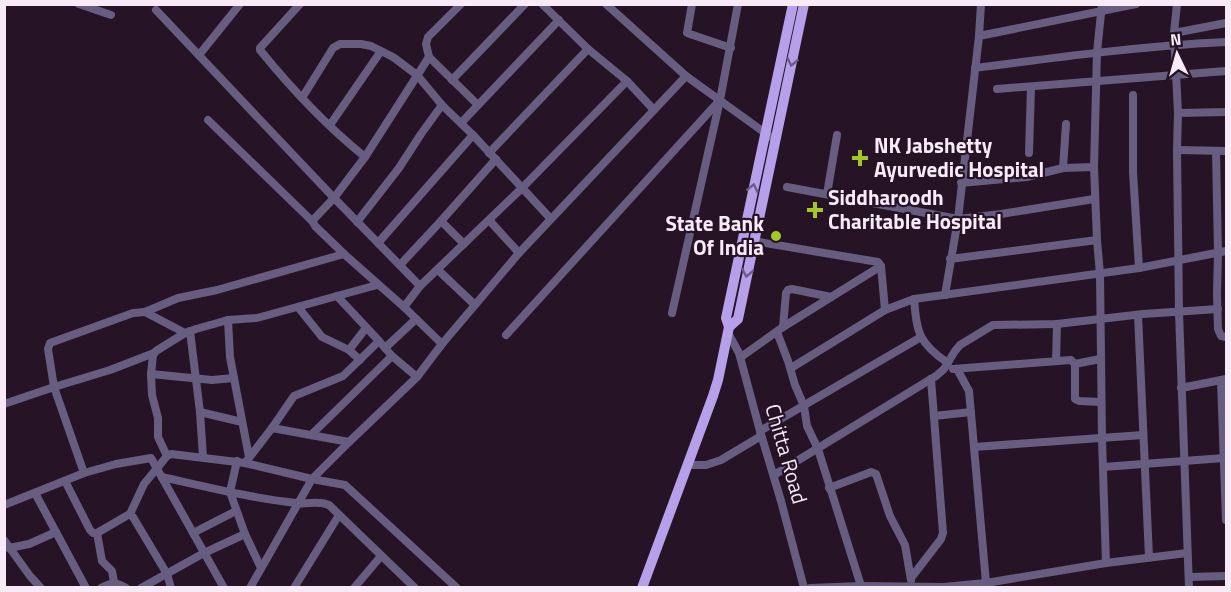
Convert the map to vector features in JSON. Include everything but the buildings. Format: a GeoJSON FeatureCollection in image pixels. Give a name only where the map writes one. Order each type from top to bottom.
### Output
{"type":"FeatureCollection","features":[{"type":"Feature","properties":{"kind":"main road"},"geometry":{"type":"LineString","coordinates":[[642,588],[716,388],[728,330],[726,318],[793,4]]}},
{"type":"Feature","properties":{"kind":"main road"},"geometry":{"type":"LineString","coordinates":[[728,330],[738,319],[804,4]]}},
{"type":"Feature","properties":{"kind":"street"},"geometry":{"type":"LineString","coordinates":[[79,4],[111,15]]}},
{"type":"Feature","properties":{"kind":"street"},"geometry":{"type":"LineString","coordinates":[[199,55],[240,4]]}},
{"type":"Feature","properties":{"kind":"street"},"geometry":{"type":"LineString","coordinates":[[300,4],[260,49],[302,98],[365,157]]}},
{"type":"Feature","properties":{"kind":"street"},"geometry":{"type":"LineString","coordinates":[[461,4],[428,37],[426,44],[429,57],[478,105]]}},
{"type":"Feature","properties":{"kind":"street"},"geometry":{"type":"LineString","coordinates":[[452,80],[525,4]]}},
{"type":"Feature","properties":{"kind":"street"},"geometry":{"type":"LineString","coordinates":[[542,4],[588,49],[627,81],[654,110]]}},
{"type":"Feature","properties":{"kind":"street"},"geometry":{"type":"LineString","coordinates":[[606,4],[686,76],[766,131],[775,140]]}},
{"type":"Feature","properties":{"kind":"street"},"geometry":{"type":"LineString","coordinates":[[618,15],[622,4]]}},
{"type":"Feature","properties":{"kind":"street"},"geometry":{"type":"LineString","coordinates":[[692,4],[687,33],[731,48]]}},
{"type":"Feature","properties":{"kind":"street"},"geometry":{"type":"LineString","coordinates":[[672,314],[720,100],[738,4]]}},
{"type":"Feature","properties":{"kind":"street"},"geometry":{"type":"LineString","coordinates":[[945,295],[958,219],[981,4]]}},
{"type":"Feature","properties":{"kind":"street"},"geometry":{"type":"LineString","coordinates":[[979,36],[1101,8],[1136,4]]}},
{"type":"Feature","properties":{"kind":"street"},"geometry":{"type":"LineString","coordinates":[[1177,4],[1174,44],[1178,113],[1179,312],[1189,588]]}},
{"type":"Feature","properties":{"kind":"street"},"geometry":{"type":"LineString","coordinates":[[1101,8],[1097,52],[1094,199],[1100,274],[1106,563]]}},
{"type":"Feature","properties":{"kind":"street"},"geometry":{"type":"LineString","coordinates":[[156,10],[420,286]]}},
{"type":"Feature","properties":{"kind":"street"},"geometry":{"type":"LineString","coordinates":[[461,123],[559,20]]}},
{"type":"Feature","properties":{"kind":"street"},"geometry":{"type":"LineString","coordinates":[[1174,33],[1227,23]]}},
{"type":"Feature","properties":{"kind":"street"},"geometry":{"type":"LineString","coordinates":[[975,68],[1174,44],[1227,42]]}},
{"type":"Feature","properties":{"kind":"street"},"geometry":{"type":"LineString","coordinates":[[302,98],[334,46],[361,44],[381,51],[417,75],[442,105],[550,218]]}},
{"type":"Feature","properties":{"kind":"street"},"geometry":{"type":"LineString","coordinates":[[400,265],[441,221],[492,156],[588,49]]}},
{"type":"Feature","properties":{"kind":"street"},"geometry":{"type":"LineString","coordinates":[[330,125],[381,51]]}},
{"type":"Feature","properties":{"kind":"street"},"geometry":{"type":"LineString","coordinates":[[313,222],[365,157],[429,57]]}},
{"type":"Feature","properties":{"kind":"street"},"geometry":{"type":"LineString","coordinates":[[997,89],[1227,71]]}},
{"type":"Feature","properties":{"kind":"street"},"geometry":{"type":"LineString","coordinates":[[250,588],[312,480],[417,377],[442,344],[550,218],[686,76]]}},
{"type":"Feature","properties":{"kind":"street"},"geometry":{"type":"LineString","coordinates":[[404,307],[420,286],[522,189],[627,81]]}},
{"type":"Feature","properties":{"kind":"street"},"geometry":{"type":"LineString","coordinates":[[1029,153],[1031,87]]}},
{"type":"Feature","properties":{"kind":"street"},"geometry":{"type":"LineString","coordinates":[[1133,95],[1133,172],[1139,268]]}},
{"type":"Feature","properties":{"kind":"street"},"geometry":{"type":"LineString","coordinates":[[506,335],[720,100]]}},
{"type":"Feature","properties":{"kind":"street"},"geometry":{"type":"LineString","coordinates":[[357,222],[399,168],[420,134],[442,105]]}},
{"type":"Feature","properties":{"kind":"street"},"geometry":{"type":"LineString","coordinates":[[1178,113],[1227,112]]}},
{"type":"Feature","properties":{"kind":"street"},"geometry":{"type":"LineString","coordinates":[[208,120],[344,254],[442,344]]}},
{"type":"Feature","properties":{"kind":"street"},"geometry":{"type":"LineString","coordinates":[[1064,168],[1066,124]]}},
{"type":"Feature","properties":{"kind":"street"},"geometry":{"type":"LineString","coordinates":[[380,245],[378,243],[473,135]]}},
{"type":"Feature","properties":{"kind":"street"},"geometry":{"type":"LineString","coordinates":[[827,194],[837,135]]}},
{"type":"Feature","properties":{"kind":"street"},"geometry":{"type":"LineString","coordinates":[[1177,150],[1227,151]]}},
{"type":"Feature","properties":{"kind":"street"},"geometry":{"type":"LineString","coordinates":[[1216,151],[1222,252],[1218,329],[1221,336],[1227,337]]}},
{"type":"Feature","properties":{"kind":"street"},"geometry":{"type":"LineString","coordinates":[[961,183],[1027,177],[1064,168],[1094,167]]}},
{"type":"Feature","properties":{"kind":"street"},"geometry":{"type":"LineString","coordinates":[[787,187],[958,219],[1094,199]]}},
{"type":"Feature","properties":{"kind":"street"},"geometry":{"type":"LineString","coordinates":[[489,220],[519,253]]}},
{"type":"Feature","properties":{"kind":"street"},"geometry":{"type":"LineString","coordinates":[[441,221],[465,244]]}},
{"type":"Feature","properties":{"kind":"street"},"geometry":{"type":"LineString","coordinates":[[950,259],[1097,240]]}},
{"type":"Feature","properties":{"kind":"street"},"geometry":{"type":"LineString","coordinates":[[753,241],[876,261],[881,266],[885,310]]}},
{"type":"Feature","properties":{"kind":"street"},"geometry":{"type":"LineString","coordinates":[[791,368],[885,310],[914,299],[1100,274],[1222,252]]}},
{"type":"Feature","properties":{"kind":"street"},"geometry":{"type":"LineString","coordinates":[[84,474],[54,387],[48,349],[50,343],[133,313],[145,312],[178,298],[217,290],[344,254]]}},
{"type":"Feature","properties":{"kind":"street"},"geometry":{"type":"LineString","coordinates":[[741,357],[780,329],[881,266]]}},
{"type":"Feature","properties":{"kind":"street"},"geometry":{"type":"LineString","coordinates":[[438,270],[475,305]]}},
{"type":"Feature","properties":{"kind":"street"},"geometry":{"type":"LineString","coordinates":[[4,404],[110,370],[154,353],[188,332],[228,320],[257,318],[377,285]]}},
{"type":"Feature","properties":{"kind":"street"},"geometry":{"type":"LineString","coordinates":[[831,297],[788,290],[780,329],[795,385],[804,406],[807,426],[818,449],[861,586]]}},
{"type":"Feature","properties":{"kind":"street"},"geometry":{"type":"LineString","coordinates":[[337,296],[392,356],[417,377]]}},
{"type":"Feature","properties":{"kind":"street"},"geometry":{"type":"LineString","coordinates":[[914,299],[921,337],[946,366],[957,369],[1071,360],[1075,364],[1075,399],[1101,402]]}},
{"type":"Feature","properties":{"kind":"street"},"geometry":{"type":"LineString","coordinates":[[774,475],[931,379],[946,366],[960,345],[993,325],[1057,324],[1100,320],[1179,312],[1221,302]]}},
{"type":"Feature","properties":{"kind":"street"},"geometry":{"type":"LineString","coordinates":[[298,306],[322,337],[349,350],[360,360]]}},
{"type":"Feature","properties":{"kind":"street"},"geometry":{"type":"LineString","coordinates":[[145,312],[188,332]]}},
{"type":"Feature","properties":{"kind":"street"},"geometry":{"type":"LineString","coordinates":[[1138,315],[1149,557]]}},
{"type":"Feature","properties":{"kind":"street"},"geometry":{"type":"LineString","coordinates":[[261,568],[245,534],[230,492],[244,460],[272,428],[294,396],[343,376],[360,360],[416,319]]}},
{"type":"Feature","properties":{"kind":"street"},"geometry":{"type":"LineString","coordinates":[[228,320],[230,357],[242,422],[244,460]]}},
{"type":"Feature","properties":{"kind":"street"},"geometry":{"type":"LineString","coordinates":[[1056,361],[1057,324]]}},
{"type":"Feature","properties":{"kind":"street"},"geometry":{"type":"LineString","coordinates":[[349,350],[366,328]]}},
{"type":"Feature","properties":{"kind":"street","name":"Chitta Road"},"geometry":{"type":"LineString","coordinates":[[728,330],[741,357],[804,588]]}},
{"type":"Feature","properties":{"kind":"street"},"geometry":{"type":"LineString","coordinates":[[188,332],[201,412],[203,457]]}},
{"type":"Feature","properties":{"kind":"street"},"geometry":{"type":"LineString","coordinates":[[687,465],[706,465],[721,460],[804,406],[921,337]]}},
{"type":"Feature","properties":{"kind":"street"},"geometry":{"type":"LineString","coordinates":[[154,353],[151,374],[152,395],[158,418],[158,437],[167,456]]}},
{"type":"Feature","properties":{"kind":"street"},"geometry":{"type":"LineString","coordinates":[[311,435],[392,356]]}},
{"type":"Feature","properties":{"kind":"street"},"geometry":{"type":"LineString","coordinates":[[1075,364],[1100,359]]}},
{"type":"Feature","properties":{"kind":"street"},"geometry":{"type":"LineString","coordinates":[[957,369],[969,391],[986,584]]}},
{"type":"Feature","properties":{"kind":"street"},"geometry":{"type":"LineString","coordinates":[[151,374],[212,380],[234,378]]}},
{"type":"Feature","properties":{"kind":"street"},"geometry":{"type":"LineString","coordinates":[[912,583],[943,533],[931,379]]}},
{"type":"Feature","properties":{"kind":"street"},"geometry":{"type":"LineString","coordinates":[[1181,388],[1224,380],[1227,520]]}},
{"type":"Feature","properties":{"kind":"street"},"geometry":{"type":"LineString","coordinates":[[201,412],[242,422]]}},
{"type":"Feature","properties":{"kind":"street"},"geometry":{"type":"LineString","coordinates":[[934,416],[971,412]]}},
{"type":"Feature","properties":{"kind":"street"},"geometry":{"type":"LineString","coordinates":[[272,428],[349,442]]}},
{"type":"Feature","properties":{"kind":"street"},"geometry":{"type":"LineString","coordinates":[[974,447],[1143,435]]}},
{"type":"Feature","properties":{"kind":"street"},"geometry":{"type":"LineString","coordinates":[[65,481],[93,533],[97,533],[130,514],[144,484],[159,473],[167,456],[174,453],[244,460],[312,480],[338,484],[350,489],[457,588]]}},
{"type":"Feature","properties":{"kind":"street"},"geometry":{"type":"LineString","coordinates":[[4,505],[84,474],[116,464],[152,458],[224,588]]}},
{"type":"Feature","properties":{"kind":"street"},"geometry":{"type":"LineString","coordinates":[[1103,467],[1224,458]]}},
{"type":"Feature","properties":{"kind":"street"},"geometry":{"type":"LineString","coordinates":[[829,488],[871,472],[876,474],[890,516],[905,545],[912,583]]}},
{"type":"Feature","properties":{"kind":"street"},"geometry":{"type":"LineString","coordinates":[[159,473],[230,492],[299,504],[325,503],[415,588]]}},
{"type":"Feature","properties":{"kind":"street"},"geometry":{"type":"LineString","coordinates":[[35,493],[86,588]]}},
{"type":"Feature","properties":{"kind":"street"},"geometry":{"type":"LineString","coordinates":[[193,532],[236,510]]}},
{"type":"Feature","properties":{"kind":"street"},"geometry":{"type":"LineString","coordinates":[[130,514],[167,574],[171,588]]}},
{"type":"Feature","properties":{"kind":"street"},"geometry":{"type":"LineString","coordinates":[[294,588],[339,515]]}},
{"type":"Feature","properties":{"kind":"street"},"geometry":{"type":"LineString","coordinates":[[7,544],[29,544],[56,532]]}},
{"type":"Feature","properties":{"kind":"street"},"geometry":{"type":"LineString","coordinates":[[97,533],[102,561],[111,571],[114,582]]}},
{"type":"Feature","properties":{"kind":"street"},"geometry":{"type":"LineString","coordinates":[[141,588],[245,534]]}},
{"type":"Feature","properties":{"kind":"street"},"geometry":{"type":"LineString","coordinates":[[7,544],[40,588]]}},
{"type":"Feature","properties":{"kind":"street"},"geometry":{"type":"LineString","coordinates":[[810,588],[912,583],[943,587],[986,584],[1106,563],[1187,554]]}},
{"type":"Feature","properties":{"kind":"street"},"geometry":{"type":"LineString","coordinates":[[354,588],[381,556]]}},
{"type":"Feature","properties":{"kind":"street"},"geometry":{"type":"LineString","coordinates":[[1189,577],[1227,576]]}},
{"type":"Feature","properties":{"kind":"street"},"geometry":{"type":"LineString","coordinates":[[399,588],[406,579]]}},
{"type":"Feature","properties":{"kind":"street"},"geometry":{"type":"LineString","coordinates":[[101,588],[114,582],[126,588]]}},
{"type":"Feature","properties":{"kind":"place","name":"NK Jabshetty Ayurvedic Hospital"},"geometry":{"type":"Point","coordinates":[860,158]}},
{"type":"Feature","properties":{"kind":"place","name":"Siddharoodh Charitable Hospital"},"geometry":{"type":"Point","coordinates":[815,210]}},
{"type":"Feature","properties":{"kind":"place","name":"State Bank Of India"},"geometry":{"type":"Point","coordinates":[776,236]}}]}
